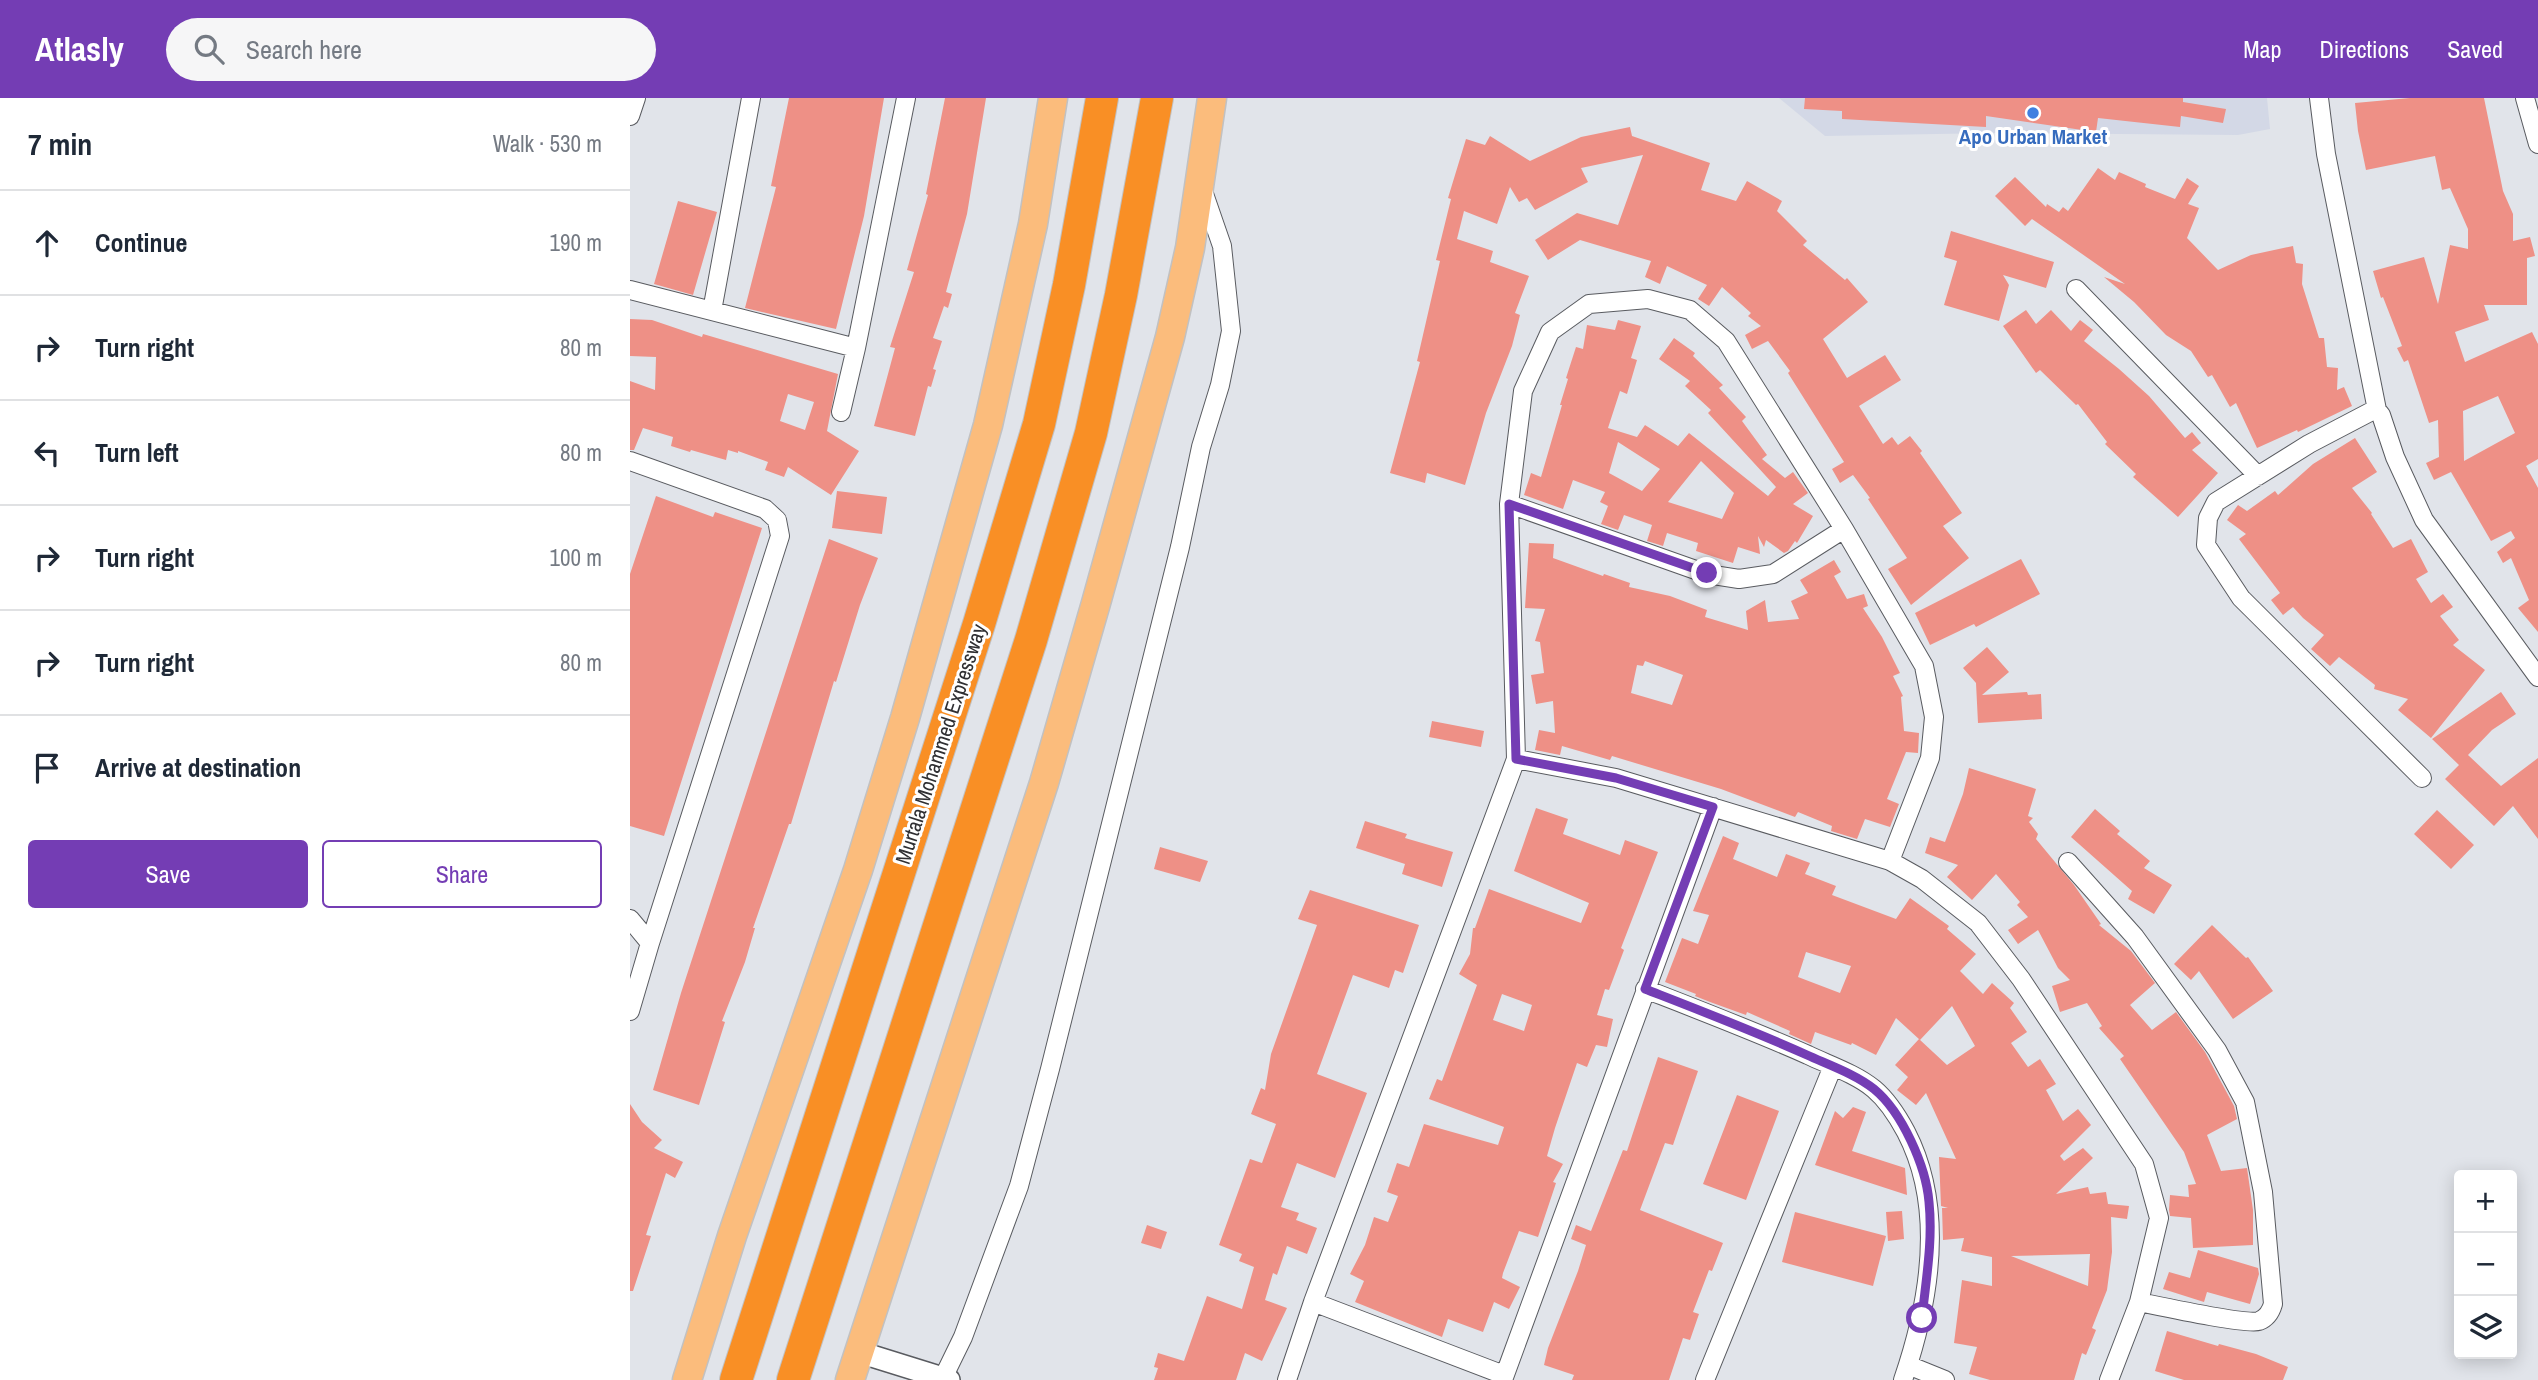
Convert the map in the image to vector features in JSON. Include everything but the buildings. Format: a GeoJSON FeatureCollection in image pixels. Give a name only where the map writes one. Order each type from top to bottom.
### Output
{"type":"FeatureCollection","features":[{"type":"Feature","properties":{"kind":"highway","name":"Murtala Mohammed Expressway"},"geometry":{"type":"LineString","coordinates":[[736,1380],[975,637],[1039,424],[1069,285],[1102,98]]}},
{"type":"Feature","properties":{"kind":"highway"},"geometry":{"type":"LineString","coordinates":[[793,1380],[1031,640],[1091,433],[1121,295],[1157,98]]}},
{"type":"Feature","properties":{"kind":"main road"},"geometry":{"type":"LineString","coordinates":[[687,1380],[732,1236],[858,870],[905,718],[991,413],[1033,224],[1053,98]]}},
{"type":"Feature","properties":{"kind":"main road"},"geometry":{"type":"LineString","coordinates":[[850,1380],[1044,783],[1089,629],[1170,337],[1190,248],[1212,98]]}},
{"type":"Feature","properties":{"kind":"street"},"geometry":{"type":"LineString","coordinates":[[630,116],[636,98]]}},
{"type":"Feature","properties":{"kind":"street"},"geometry":{"type":"LineString","coordinates":[[712,311],[751,98]]}},
{"type":"Feature","properties":{"kind":"street"},"geometry":{"type":"LineString","coordinates":[[841,412],[906,98]]}},
{"type":"Feature","properties":{"kind":"street"},"geometry":{"type":"LineString","coordinates":[[2319,98],[2326,155],[2376,410],[2381,415],[2395,457],[2424,520],[2538,677]]}},
{"type":"Feature","properties":{"kind":"street"},"geometry":{"type":"LineString","coordinates":[[2525,98],[2538,144]]}},
{"type":"Feature","properties":{"kind":"street"},"geometry":{"type":"LineString","coordinates":[[859,1352],[946,1379],[1019,1186],[1180,547],[1201,446],[1231,331],[1222,246],[1199,181]]}},
{"type":"Feature","properties":{"kind":"street"},"geometry":{"type":"LineString","coordinates":[[630,289],[856,348]]}},
{"type":"Feature","properties":{"kind":"street"},"geometry":{"type":"LineString","coordinates":[[2076,289],[2258,476]]}},
{"type":"Feature","properties":{"kind":"street"},"geometry":{"type":"LineString","coordinates":[[1287,1380],[1313,1302],[1516,759],[1509,504],[1523,391],[1550,332],[1589,304],[1648,299],[1690,310],[1726,341],[1844,529],[1924,666],[1934,717],[1930,758],[1890,861]]}},
{"type":"Feature","properties":{"kind":"street"},"geometry":{"type":"LineString","coordinates":[[2376,410],[2309,444],[2216,502],[2208,518],[2206,545],[2241,598],[2422,778]]}},
{"type":"Feature","properties":{"kind":"street"},"geometry":{"type":"LineString","coordinates":[[630,461],[765,509],[777,520],[780,536],[630,1011]]}},
{"type":"Feature","properties":{"kind":"street"},"geometry":{"type":"LineString","coordinates":[[1509,504],[1707,573],[1739,579],[1773,574],[1844,529]]}},
{"type":"Feature","properties":{"kind":"street"},"geometry":{"type":"LineString","coordinates":[[1516,759],[1616,778],[1890,861],[1922,879],[1978,923],[2029,990],[2144,1164],[2159,1218],[2139,1302],[2109,1380]]}},
{"type":"Feature","properties":{"kind":"street"},"geometry":{"type":"LineString","coordinates":[[1313,1302],[1503,1378],[1713,807]]}},
{"type":"Feature","properties":{"kind":"street"},"geometry":{"type":"LineString","coordinates":[[2068,862],[2135,937],[2217,1050],[2245,1102],[2263,1192],[2273,1304],[2270,1312],[2258,1321],[2240,1320],[2139,1302]]}},
{"type":"Feature","properties":{"kind":"street"},"geometry":{"type":"LineString","coordinates":[[630,919],[650,943]]}},
{"type":"Feature","properties":{"kind":"street"},"geometry":{"type":"LineString","coordinates":[[1645,989],[1759,1033],[1833,1066],[1874,1089],[1898,1117],[1916,1152],[1929,1199],[1930,1248],[1922,1318],[1905,1373],[1945,1380]]}},
{"type":"Feature","properties":{"kind":"street"},"geometry":{"type":"LineString","coordinates":[[1705,1380],[1833,1066]]}},
{"type":"Feature","properties":{"kind":"shaded area","name":"Apo Urban Market"},"geometry":{"type":"Polygon","coordinates":[[[1779,98],[2267,98],[2270,129],[2238,135],[1992,133],[1825,136],[1779,98]]]}},
{"type":"Feature","properties":{"kind":"place","name":"Apo Urban Market"},"geometry":{"type":"Point","coordinates":[2033,113]}},
{"type":"Feature","properties":{"kind":"route"},"geometry":{"type":"LineString","coordinates":[[1707,573],[1509,504],[1516,759],[1616,778],[1713,807],[1645,989],[1759,1033],[1833,1066],[1874,1089],[1898,1117],[1916,1152],[1929,1199],[1930,1248],[1922,1318]]}}]}
